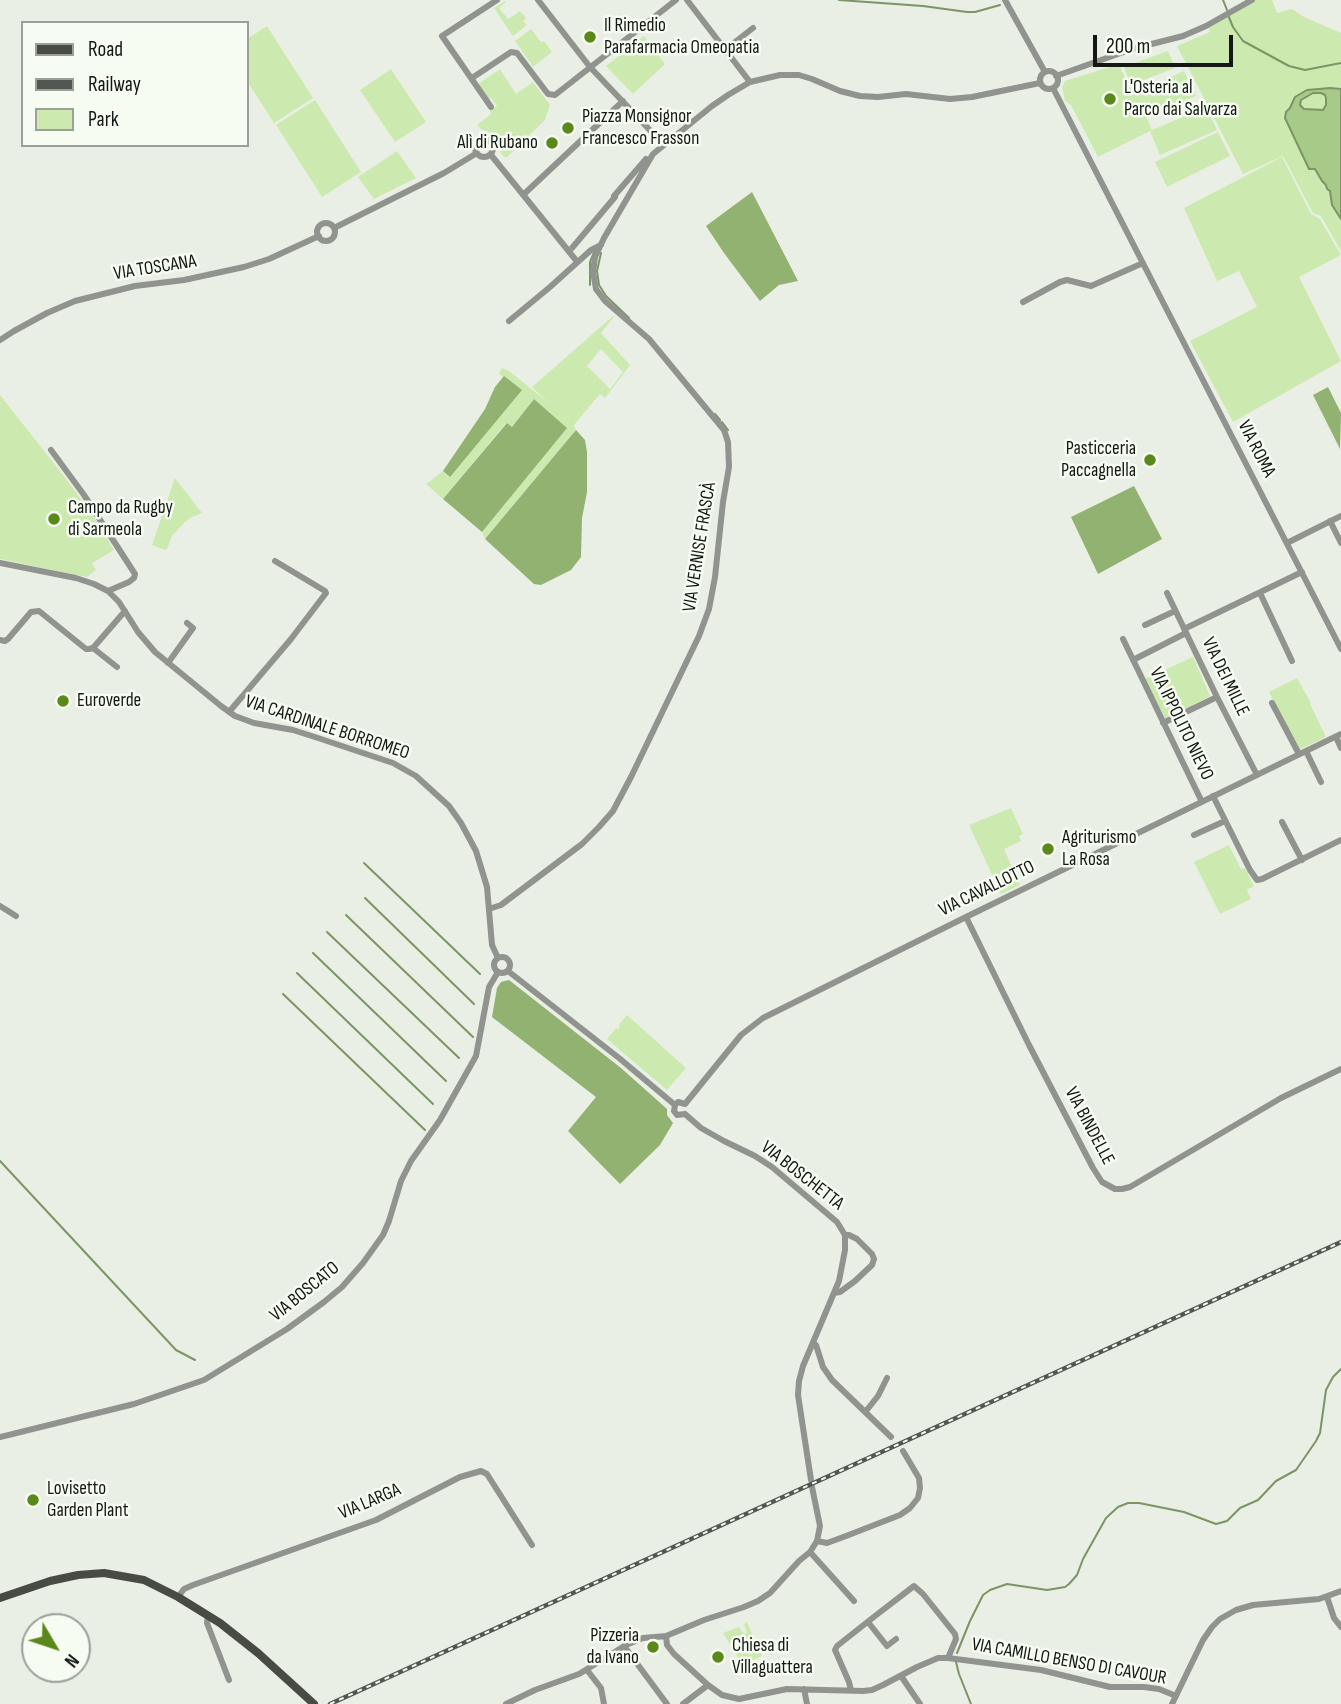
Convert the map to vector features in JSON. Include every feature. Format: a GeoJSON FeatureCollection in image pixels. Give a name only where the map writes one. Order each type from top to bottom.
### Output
{"type":"FeatureCollection","features":[{"type":"Feature","properties":{"kind":"main road"},"geometry":{"type":"LineString","coordinates":[[0,1598],[65,1577],[104,1573],[144,1580],[181,1593],[248,1645],[314,1704]]}},
{"type":"Feature","properties":{"kind":"street"},"geometry":{"type":"LineString","coordinates":[[491,107],[442,36],[497,0]]}},
{"type":"Feature","properties":{"kind":"street"},"geometry":{"type":"LineString","coordinates":[[538,0],[590,67],[663,144]]}},
{"type":"Feature","properties":{"kind":"street"},"geometry":{"type":"LineString","coordinates":[[472,78],[511,52],[517,53],[548,94],[559,92],[677,0]]}},
{"type":"Feature","properties":{"kind":"street"},"geometry":{"type":"LineString","coordinates":[[687,0],[750,82]]}},
{"type":"Feature","properties":{"kind":"street"},"geometry":{"type":"LineString","coordinates":[[1005,0],[1045,72]]}},
{"type":"Feature","properties":{"kind":"street"},"geometry":{"type":"LineString","coordinates":[[1056,76],[1132,49],[1183,36],[1252,0]]}},
{"type":"Feature","properties":{"kind":"street"},"geometry":{"type":"LineString","coordinates":[[726,49],[753,28]]}},
{"type":"Feature","properties":{"kind":"street"},"geometry":{"type":"LineString","coordinates":[[1045,72],[1053,72],[1056,76],[1058,81],[1053,88],[1045,89],[1040,83],[1045,72]]}},
{"type":"Feature","properties":{"kind":"street","name":"VIA VERNISE FRASCÀ"},"geometry":{"type":"LineString","coordinates":[[572,247],[648,157],[712,106],[750,82],[780,75],[799,75],[860,96],[906,94],[950,99],[1040,83]]}},
{"type":"Feature","properties":{"kind":"street","name":"VIA ROMA"},"geometry":{"type":"LineString","coordinates":[[1053,88],[1341,649]]}},
{"type":"Feature","properties":{"kind":"street"},"geometry":{"type":"LineString","coordinates":[[523,195],[622,101]]}},
{"type":"Feature","properties":{"kind":"street","name":"VIA TOSCANA"},"geometry":{"type":"LineString","coordinates":[[334,228],[444,173],[477,153],[476,144],[479,141],[490,141],[494,146],[491,155]]}},
{"type":"Feature","properties":{"kind":"street"},"geometry":{"type":"LineString","coordinates":[[477,153],[483,157],[491,155],[575,260]]}},
{"type":"Feature","properties":{"kind":"street","name":"VIA VERNISE FRASCÀ"},"geometry":{"type":"LineString","coordinates":[[489,909],[501,905],[582,844],[612,811],[699,636],[709,609],[729,467],[728,442],[724,430],[649,339],[605,301],[596,289],[593,272],[595,257],[601,245],[653,154]]}},
{"type":"Feature","properties":{"kind":"street","name":"VIA TOSCANA"},"geometry":{"type":"LineString","coordinates":[[330,223],[334,228],[335,234],[331,239],[325,240],[319,236],[321,224],[330,223]]}},
{"type":"Feature","properties":{"kind":"street","name":"VIA TOSCANA"},"geometry":{"type":"LineString","coordinates":[[0,340],[47,313],[75,301],[135,286],[184,280],[244,267],[270,259],[319,236]]}},
{"type":"Feature","properties":{"kind":"street","name":"VIA VERNISE FRASCÀ"},"geometry":{"type":"LineString","coordinates":[[509,321],[591,250],[601,245]]}},
{"type":"Feature","properties":{"kind":"street"},"geometry":{"type":"LineString","coordinates":[[1023,302],[1060,282],[1067,280],[1091,286],[1143,263]]}},
{"type":"Feature","properties":{"kind":"street"},"geometry":{"type":"LineString","coordinates":[[51,450],[135,574],[129,582],[108,591]]}},
{"type":"Feature","properties":{"kind":"street"},"geometry":{"type":"LineString","coordinates":[[1287,543],[1341,516]]}},
{"type":"Feature","properties":{"kind":"street"},"geometry":{"type":"LineString","coordinates":[[1330,521],[1341,543]]}},
{"type":"Feature","properties":{"kind":"street","name":"VIA CARDINALE BORROMEO"},"geometry":{"type":"LineString","coordinates":[[229,712],[326,593],[275,561]]}},
{"type":"Feature","properties":{"kind":"street","name":"VIA CARDINALE BORROMEO"},"geometry":{"type":"LineString","coordinates":[[0,563],[86,581],[108,591],[119,602],[147,643],[229,712],[242,719],[293,730],[385,760],[416,776],[449,806],[470,838],[484,875],[492,945],[498,958]]}},
{"type":"Feature","properties":{"kind":"street","name":"VIA IPPOLITO NIEVO"},"geometry":{"type":"LineString","coordinates":[[1133,660],[1302,572]]}},
{"type":"Feature","properties":{"kind":"street","name":"VIA DEI MILLE"},"geometry":{"type":"LineString","coordinates":[[1167,593],[1257,775]]}},
{"type":"Feature","properties":{"kind":"street"},"geometry":{"type":"LineString","coordinates":[[1260,593],[1292,661]]}},
{"type":"Feature","properties":{"kind":"street"},"geometry":{"type":"LineString","coordinates":[[0,640],[8,639],[31,612],[36,610],[86,649],[93,648],[125,611]]}},
{"type":"Feature","properties":{"kind":"street"},"geometry":{"type":"LineString","coordinates":[[1145,625],[1175,611]]}},
{"type":"Feature","properties":{"kind":"street"},"geometry":{"type":"LineString","coordinates":[[168,663],[193,628],[187,623]]}},
{"type":"Feature","properties":{"kind":"street","name":"VIA IPPOLITO NIEVO"},"geometry":{"type":"LineString","coordinates":[[1123,639],[1202,802]]}},
{"type":"Feature","properties":{"kind":"street"},"geometry":{"type":"LineString","coordinates":[[93,648],[117,667]]}},
{"type":"Feature","properties":{"kind":"street"},"geometry":{"type":"LineString","coordinates":[[1163,723],[1217,697]]}},
{"type":"Feature","properties":{"kind":"street"},"geometry":{"type":"LineString","coordinates":[[1272,702],[1321,782]]}},
{"type":"Feature","properties":{"kind":"street"},"geometry":{"type":"LineString","coordinates":[[1338,736],[1341,748]]}},
{"type":"Feature","properties":{"kind":"street","name":"VIA CAVALLOTTO"},"geometry":{"type":"LineString","coordinates":[[685,1104],[741,1035],[763,1018],[1338,736]]}},
{"type":"Feature","properties":{"kind":"street"},"geometry":{"type":"LineString","coordinates":[[1213,796],[1257,880],[1341,840]]}},
{"type":"Feature","properties":{"kind":"street"},"geometry":{"type":"LineString","coordinates":[[1194,835],[1225,821]]}},
{"type":"Feature","properties":{"kind":"street"},"geometry":{"type":"LineString","coordinates":[[1282,822],[1302,860]]}},
{"type":"Feature","properties":{"kind":"street"},"geometry":{"type":"LineString","coordinates":[[0,906],[16,916]]}},
{"type":"Feature","properties":{"kind":"street","name":"VIA BINDELLE"},"geometry":{"type":"LineString","coordinates":[[966,917],[1028,1045],[1093,1168],[1102,1182],[1115,1189],[1130,1187],[1281,1098],[1341,1069]]}},
{"type":"Feature","properties":{"kind":"street","name":"VIA CARDINALE BORROMEO"},"geometry":{"type":"LineString","coordinates":[[498,958],[508,960],[508,971],[675,1105],[675,1113],[685,1114]]}},
{"type":"Feature","properties":{"kind":"street","name":"VIA CARDINALE BORROMEO"},"geometry":{"type":"LineString","coordinates":[[498,958],[494,964],[498,972]]}},
{"type":"Feature","properties":{"kind":"street"},"geometry":{"type":"LineString","coordinates":[[498,972],[508,971]]}},
{"type":"Feature","properties":{"kind":"street","name":"VIA BOSCATO"},"geometry":{"type":"LineString","coordinates":[[0,1437],[134,1404],[204,1380],[288,1329],[342,1287],[363,1264],[383,1235],[401,1181],[411,1161],[440,1120],[476,1056],[489,987],[498,972]]}},
{"type":"Feature","properties":{"kind":"street"},"geometry":{"type":"LineString","coordinates":[[675,1105],[678,1102],[685,1104],[685,1114]]}},
{"type":"Feature","properties":{"kind":"street","name":"VIA BOSCHETTA"},"geometry":{"type":"LineString","coordinates":[[685,1114],[701,1128],[772,1167],[837,1222],[845,1235],[844,1261],[834,1293],[803,1366],[798,1395],[820,1526],[817,1541]]}},
{"type":"Feature","properties":{"kind":"street"},"geometry":{"type":"LineString","coordinates":[[834,1293],[840,1292],[855,1281],[872,1265],[874,1259],[857,1239],[845,1235]]}},
{"type":"Feature","properties":{"kind":"street"},"geometry":{"type":"LineString","coordinates":[[813,1343],[832,1380],[891,1437]]}},
{"type":"Feature","properties":{"kind":"street"},"geometry":{"type":"LineString","coordinates":[[866,1411],[887,1378]]}},
{"type":"Feature","properties":{"kind":"street"},"geometry":{"type":"LineString","coordinates":[[506,1704],[535,1690],[567,1680],[624,1646],[643,1638],[666,1636],[704,1620],[744,1608],[774,1589],[810,1552],[817,1541],[827,1543],[900,1515],[918,1498],[920,1488],[919,1478],[903,1451]]}},
{"type":"Feature","properties":{"kind":"street","name":"VIA LARGA"},"geometry":{"type":"LineString","coordinates":[[181,1593],[376,1520],[460,1477],[481,1471],[487,1474],[532,1545]]}},
{"type":"Feature","properties":{"kind":"street"},"geometry":{"type":"LineString","coordinates":[[810,1552],[853,1601]]}},
{"type":"Feature","properties":{"kind":"street"},"geometry":{"type":"LineString","coordinates":[[851,1690],[835,1650],[837,1646],[914,1586],[955,1634],[956,1639],[948,1658]]}},
{"type":"Feature","properties":{"kind":"street"},"geometry":{"type":"LineString","coordinates":[[1172,1704],[1203,1640],[1220,1619],[1253,1605],[1327,1597],[1341,1591]]}},
{"type":"Feature","properties":{"kind":"street"},"geometry":{"type":"LineString","coordinates":[[1327,1597],[1334,1618],[1341,1627]]}},
{"type":"Feature","properties":{"kind":"street"},"geometry":{"type":"LineString","coordinates":[[208,1615],[207,1623],[229,1680]]}},
{"type":"Feature","properties":{"kind":"street"},"geometry":{"type":"LineString","coordinates":[[867,1622],[887,1646],[896,1639]]}},
{"type":"Feature","properties":{"kind":"street","name":"VIA CAMILLO BENSO DI CAVOUR"},"geometry":{"type":"LineString","coordinates":[[666,1636],[667,1645],[674,1654],[708,1685],[722,1695],[739,1699],[750,1700],[787,1689],[872,1690],[938,1658],[1041,1670],[1110,1687],[1159,1689],[1176,1696]]}},
{"type":"Feature","properties":{"kind":"street"},"geometry":{"type":"LineString","coordinates":[[624,1646],[667,1704]]}},
{"type":"Feature","properties":{"kind":"street"},"geometry":{"type":"LineString","coordinates":[[587,1670],[601,1688],[604,1704]]}},
{"type":"Feature","properties":{"kind":"street"},"geometry":{"type":"LineString","coordinates":[[901,1676],[920,1704]]}},
{"type":"Feature","properties":{"kind":"street"},"geometry":{"type":"LineString","coordinates":[[683,1704],[693,1701],[708,1685]]}},
{"type":"Feature","properties":{"kind":"street"},"geometry":{"type":"LineString","coordinates":[[804,1689],[807,1704]]}},
{"type":"Feature","properties":{"kind":"green space"},"geometry":{"type":"Polygon","coordinates":[[[1255,0],[1272,0],[1277,13],[1292,9],[1341,33],[1341,251],[1321,216],[1313,213],[1283,156],[1243,174],[1177,46],[1210,32],[1208,27],[1255,0]]]}},
{"type":"Feature","properties":{"kind":"green space"},"geometry":{"type":"Polygon","coordinates":[[[505,1],[499,8],[508,19],[520,11],[526,18],[523,21],[527,25],[513,36],[494,8],[505,1]]]}},
{"type":"Feature","properties":{"kind":"green space"},"geometry":{"type":"Polygon","coordinates":[[[267,26],[313,98],[274,123],[248,83],[248,38],[267,26]]]}},
{"type":"Feature","properties":{"kind":"green space"},"geometry":{"type":"Polygon","coordinates":[[[531,29],[552,52],[533,67],[515,41],[531,29]]]}},
{"type":"Feature","properties":{"kind":"green space"},"geometry":{"type":"Polygon","coordinates":[[[644,36],[665,64],[633,94],[606,66],[644,36]]]}},
{"type":"Feature","properties":{"kind":"green space"},"geometry":{"type":"Polygon","coordinates":[[[1168,51],[1175,68],[1131,85],[1124,67],[1168,51]]]}},
{"type":"Feature","properties":{"kind":"green space"},"geometry":{"type":"Polygon","coordinates":[[[1119,64],[1129,87],[1134,88],[1136,93],[1184,71],[1196,96],[1146,116],[1152,130],[1206,107],[1217,130],[1160,155],[1150,131],[1098,157],[1071,105],[1065,101],[1062,87],[1065,81],[1119,64]]]}},
{"type":"Feature","properties":{"kind":"green space"},"geometry":{"type":"Polygon","coordinates":[[[391,69],[426,122],[395,142],[360,90],[391,69]]]}},
{"type":"Feature","properties":{"kind":"green space"},"geometry":{"type":"Polygon","coordinates":[[[500,69],[516,94],[533,82],[550,105],[545,120],[507,157],[501,153],[496,137],[477,125],[497,106],[478,84],[500,69]]]}},
{"type":"Feature","properties":{"kind":"green space"},"geometry":{"type":"Polygon","coordinates":[[[315,100],[361,172],[322,197],[276,125],[315,100]]]}},
{"type":"Feature","properties":{"kind":"green space"},"geometry":{"type":"Polygon","coordinates":[[[1218,132],[1230,156],[1167,187],[1155,162],[1218,132]]]}},
{"type":"Feature","properties":{"kind":"green space"},"geometry":{"type":"Polygon","coordinates":[[[397,151],[416,178],[374,199],[358,177],[397,151]]]}},
{"type":"Feature","properties":{"kind":"green space"},"geometry":{"type":"Polygon","coordinates":[[[1282,157],[1311,214],[1320,219],[1341,255],[1299,277],[1341,361],[1233,422],[1190,341],[1257,307],[1239,271],[1217,281],[1184,208],[1282,157]]]}},
{"type":"Feature","properties":{"kind":"green space"},"geometry":{"type":"Polygon","coordinates":[[[614,317],[601,333],[630,365],[605,398],[600,394],[574,425],[576,430],[485,539],[482,532],[566,428],[534,399],[512,427],[506,423],[443,499],[426,484],[443,471],[449,477],[521,391],[499,374],[502,368],[549,403],[532,387],[614,317]],[[601,349],[587,366],[610,389],[623,372],[601,349]]]}},
{"type":"Feature","properties":{"kind":"green space"},"geometry":{"type":"Polygon","coordinates":[[[0,395],[90,511],[114,550],[92,563],[96,570],[87,577],[0,559],[0,395]]]}},
{"type":"Feature","properties":{"kind":"green space"},"geometry":{"type":"Polygon","coordinates":[[[175,478],[202,513],[185,522],[172,536],[165,550],[152,545],[175,478]]]}},
{"type":"Feature","properties":{"kind":"green space"},"geometry":{"type":"Polygon","coordinates":[[[1193,657],[1210,696],[1165,718],[1145,679],[1193,657]]]}},
{"type":"Feature","properties":{"kind":"green space"},"geometry":{"type":"Polygon","coordinates":[[[1297,678],[1326,737],[1299,750],[1269,692],[1297,678]]]}},
{"type":"Feature","properties":{"kind":"green space"},"geometry":{"type":"Polygon","coordinates":[[[1011,808],[1023,834],[1019,836],[1021,841],[1004,849],[1020,885],[1001,894],[969,825],[1011,808]]]}},
{"type":"Feature","properties":{"kind":"green space"},"geometry":{"type":"Polygon","coordinates":[[[1229,845],[1241,869],[1245,868],[1254,886],[1247,890],[1251,899],[1220,914],[1194,862],[1229,845]]]}},
{"type":"Feature","properties":{"kind":"green space"},"geometry":{"type":"Polygon","coordinates":[[[627,1015],[686,1068],[667,1090],[607,1039],[620,1027],[618,1026],[627,1015]]]}},
{"type":"Feature","properties":{"kind":"green space"},"geometry":{"type":"Polygon","coordinates":[[[747,1622],[762,1656],[743,1665],[723,1633],[739,1627],[744,1634],[747,1633],[744,1624],[747,1622]]]}},
{"type":"Feature","properties":{"kind":"shaded area"},"geometry":{"type":"Polygon","coordinates":[[[1341,89],[1341,219],[1332,205],[1330,191],[1315,169],[1309,169],[1285,118],[1295,97],[1307,90],[1341,89]],[[1313,93],[1301,100],[1300,105],[1304,109],[1323,110],[1326,98],[1321,93],[1313,93]]]}},
{"type":"Feature","properties":{"kind":"shaded area"},"geometry":{"type":"Polygon","coordinates":[[[752,192],[798,281],[779,285],[760,301],[706,226],[752,192]]]}},
{"type":"Feature","properties":{"kind":"shaded area"},"geometry":{"type":"Polygon","coordinates":[[[504,376],[522,390],[450,477],[443,471],[504,376]]]}},
{"type":"Feature","properties":{"kind":"shaded area"},"geometry":{"type":"Polygon","coordinates":[[[1328,387],[1341,413],[1340,449],[1313,395],[1328,387]]]}},
{"type":"Feature","properties":{"kind":"shaded area"},"geometry":{"type":"Polygon","coordinates":[[[534,399],[567,428],[482,532],[443,499],[507,423],[512,427],[534,399]]]}},
{"type":"Feature","properties":{"kind":"shaded area"},"geometry":{"type":"Polygon","coordinates":[[[576,430],[585,440],[587,452],[587,492],[582,518],[581,557],[571,570],[541,585],[534,584],[485,539],[576,430]]]}},
{"type":"Feature","properties":{"kind":"shaded area"},"geometry":{"type":"Polygon","coordinates":[[[1134,486],[1162,539],[1098,574],[1071,517],[1134,486]]]}},
{"type":"Feature","properties":{"kind":"shaded area"},"geometry":{"type":"Polygon","coordinates":[[[509,980],[621,1068],[667,1109],[667,1115],[673,1123],[660,1145],[620,1184],[568,1131],[596,1097],[492,1017],[497,988],[501,982],[509,980]]]}},
{"type":"Feature","properties":{"kind":"waterway"},"geometry":{"type":"LineString","coordinates":[[839,0],[967,12],[1000,5]]}},
{"type":"Feature","properties":{"kind":"waterway"},"geometry":{"type":"LineString","coordinates":[[1223,0],[1227,10]]}},
{"type":"Feature","properties":{"kind":"waterway"},"geometry":{"type":"LineString","coordinates":[[1228,15],[1243,41],[1289,66],[1305,70],[1341,63]]}},
{"type":"Feature","properties":{"kind":"waterway"},"geometry":{"type":"LineString","coordinates":[[590,285],[590,262],[594,252]]}},
{"type":"Feature","properties":{"kind":"waterway"},"geometry":{"type":"LineString","coordinates":[[601,253],[597,271],[599,285],[606,296],[629,318]]}},
{"type":"Feature","properties":{"kind":"waterway"},"geometry":{"type":"LineString","coordinates":[[715,414],[720,420]]}},
{"type":"Feature","properties":{"kind":"waterway"},"geometry":{"type":"LineString","coordinates":[[722,422],[728,430]]}},
{"type":"Feature","properties":{"kind":"waterway"},"geometry":{"type":"LineString","coordinates":[[364,863],[480,974]]}},
{"type":"Feature","properties":{"kind":"waterway"},"geometry":{"type":"LineString","coordinates":[[365,898],[474,1004]]}},
{"type":"Feature","properties":{"kind":"waterway"},"geometry":{"type":"LineString","coordinates":[[346,915],[473,1037]]}},
{"type":"Feature","properties":{"kind":"waterway"},"geometry":{"type":"LineString","coordinates":[[327,932],[459,1058]]}},
{"type":"Feature","properties":{"kind":"waterway"},"geometry":{"type":"LineString","coordinates":[[313,953],[446,1081]]}},
{"type":"Feature","properties":{"kind":"waterway"},"geometry":{"type":"LineString","coordinates":[[297,973],[433,1104]]}},
{"type":"Feature","properties":{"kind":"waterway"},"geometry":{"type":"LineString","coordinates":[[283,994],[425,1130]]}},
{"type":"Feature","properties":{"kind":"waterway"},"geometry":{"type":"LineString","coordinates":[[0,1161],[176,1350],[195,1360]]}},
{"type":"Feature","properties":{"kind":"waterway"},"geometry":{"type":"LineString","coordinates":[[957,1653],[983,1595],[1007,1584],[1047,1590],[1065,1587],[1077,1575],[1106,1518],[1118,1507],[1139,1503],[1184,1512],[1216,1524],[1227,1521],[1240,1508],[1258,1500],[1276,1481],[1296,1470],[1316,1441],[1320,1433],[1326,1390],[1341,1369]]}},
{"type":"Feature","properties":{"kind":"waterway"},"geometry":{"type":"LineString","coordinates":[[956,1662],[971,1704]]}},
{"type":"Feature","properties":{"kind":"railway"},"geometry":{"type":"LineString","coordinates":[[330,1704],[1341,1242]]}},
{"type":"Feature","properties":{"kind":"place","name":"Il Rimedio Parafarmacia Omeopatia"},"geometry":{"type":"Point","coordinates":[590,37]}},
{"type":"Feature","properties":{"kind":"place","name":"L'Osteria al Parco dai Salvarza"},"geometry":{"type":"Point","coordinates":[1110,99]}},
{"type":"Feature","properties":{"kind":"place","name":"Piazza Monsignor Francesco Frasson"},"geometry":{"type":"Point","coordinates":[568,128]}},
{"type":"Feature","properties":{"kind":"place","name":"Alì di Rubano"},"geometry":{"type":"Point","coordinates":[552,143]}},
{"type":"Feature","properties":{"kind":"place","name":"Pasticceria Paccagnella"},"geometry":{"type":"Point","coordinates":[1150,460]}},
{"type":"Feature","properties":{"kind":"place","name":"Campo da Rugby di Sarmeola"},"geometry":{"type":"Point","coordinates":[54,519]}},
{"type":"Feature","properties":{"kind":"place","name":"Euroverde"},"geometry":{"type":"Point","coordinates":[63,701]}},
{"type":"Feature","properties":{"kind":"place","name":"Agriturismo La Rosa"},"geometry":{"type":"Point","coordinates":[1048,849]}},
{"type":"Feature","properties":{"kind":"place","name":"Lovisetto Garden Plant"},"geometry":{"type":"Point","coordinates":[33,1500]}},
{"type":"Feature","properties":{"kind":"place","name":"Pizzeria da Ivano"},"geometry":{"type":"Point","coordinates":[653,1647]}},
{"type":"Feature","properties":{"kind":"place","name":"Chiesa di Villaguattera"},"geometry":{"type":"Point","coordinates":[718,1657]}}]}
